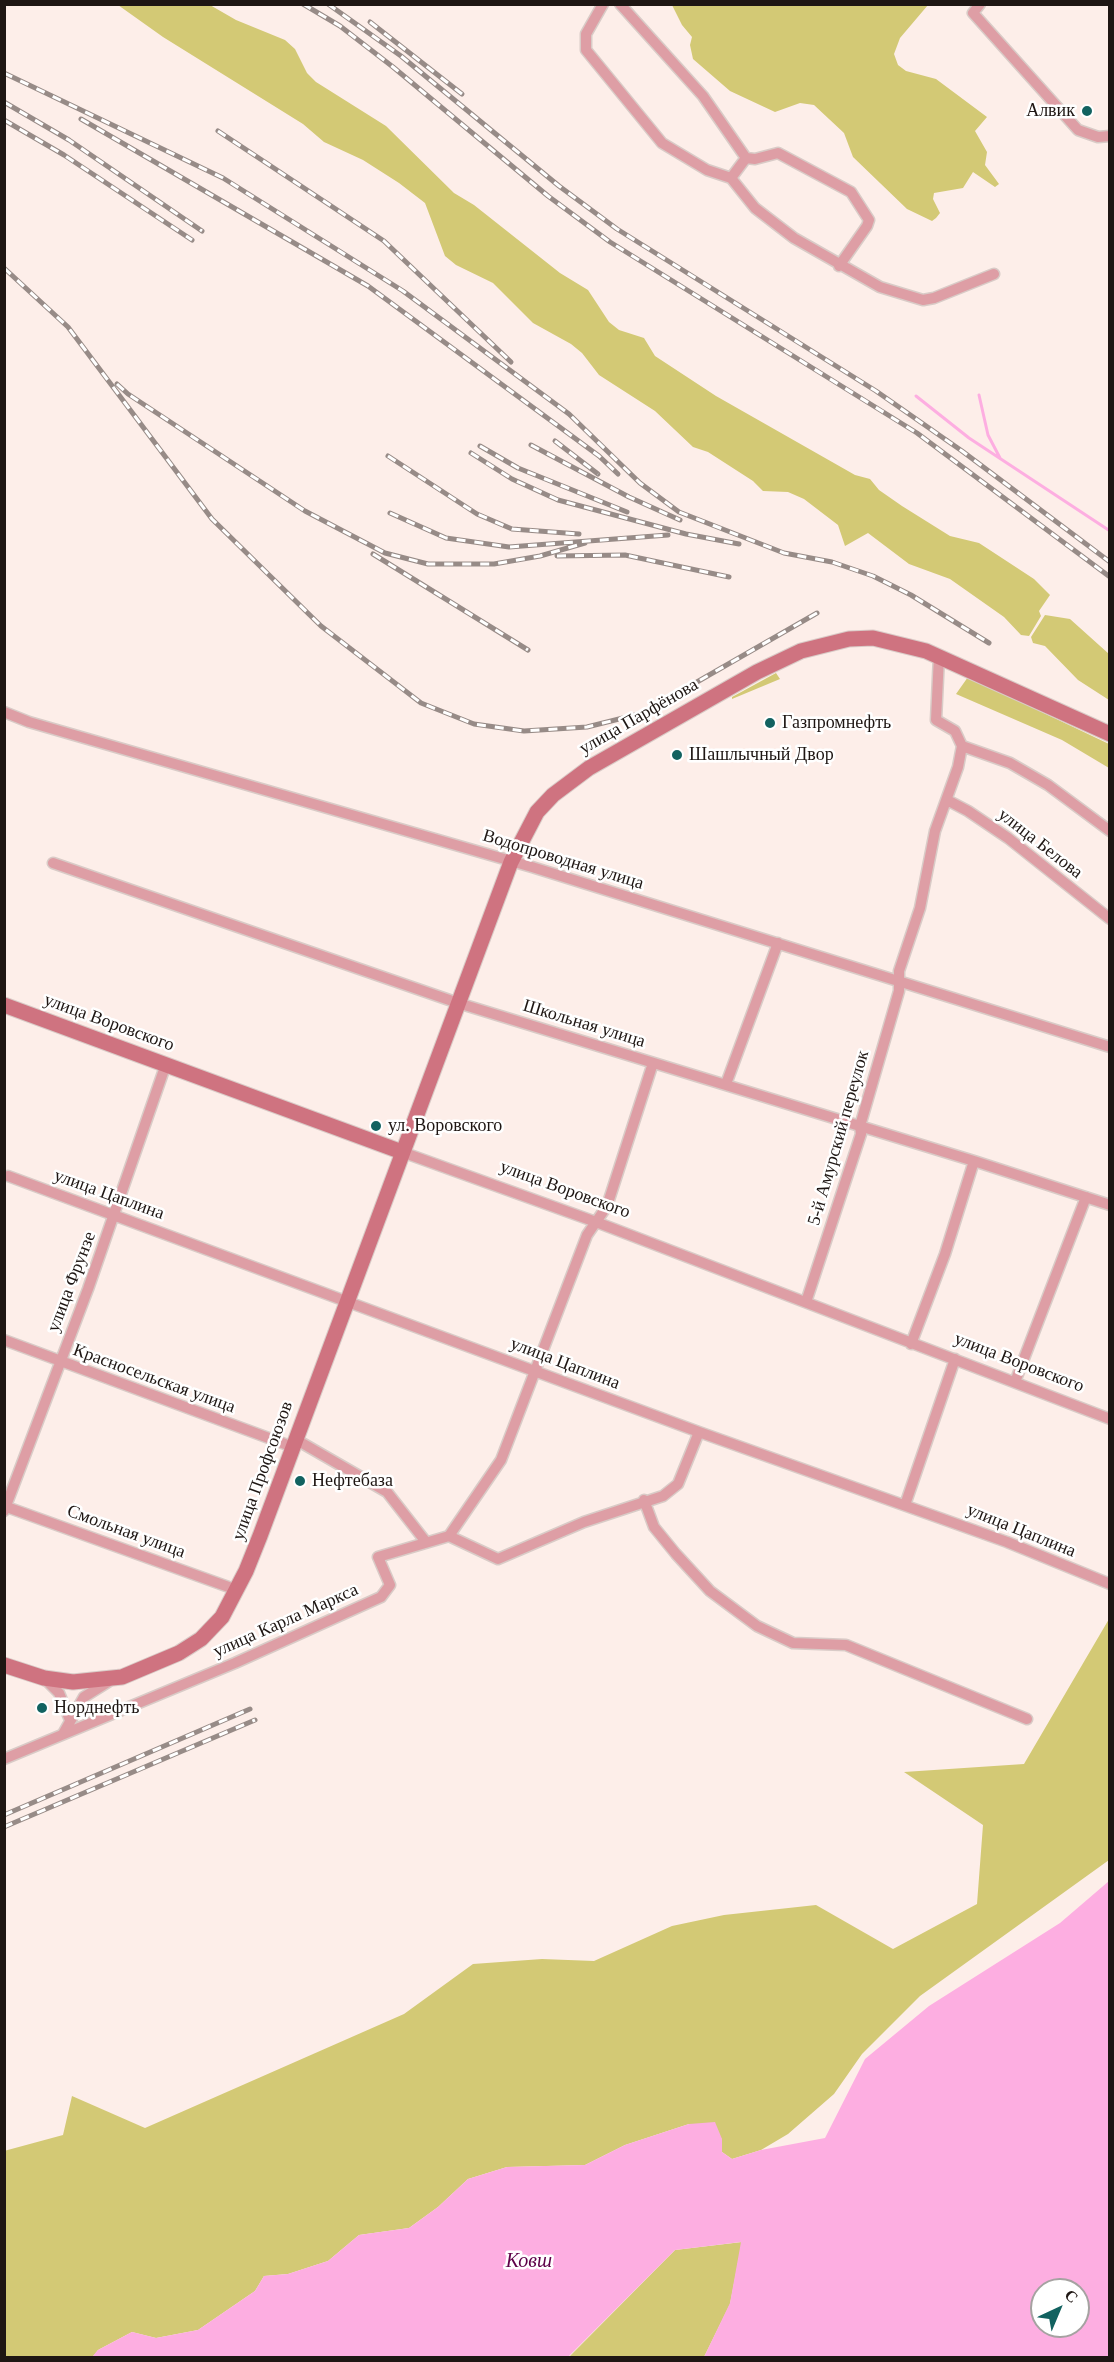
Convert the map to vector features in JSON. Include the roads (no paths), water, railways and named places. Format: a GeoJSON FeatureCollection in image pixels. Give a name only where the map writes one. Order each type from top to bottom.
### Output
{"type":"FeatureCollection","features":[{"type":"Feature","properties":{"kind":"main road","name":"улица Парфёнова"},"geometry":{"type":"LineString","coordinates":[[402,1152],[511,862],[537,812],[569,781],[757,672],[792,655],[825,643],[873,639],[908,645],[939,656],[1110,734]]}},
{"type":"Feature","properties":{"kind":"main road","name":"улица Воровского"},"geometry":{"type":"LineString","coordinates":[[4,1005],[402,1152]]}},
{"type":"Feature","properties":{"kind":"main road","name":"улица Профсоюзов"},"geometry":{"type":"LineString","coordinates":[[4,1665],[44,1678],[73,1682],[122,1677],[179,1653],[201,1639],[222,1617],[237,1590],[294,1443],[402,1152]]}},
{"type":"Feature","properties":{"kind":"street"},"geometry":{"type":"LineString","coordinates":[[603,4],[586,34],[586,50],[662,143],[707,170],[730,178],[755,208],[794,238],[839,266],[880,287],[922,300],[934,298],[994,274]]}},
{"type":"Feature","properties":{"kind":"street"},"geometry":{"type":"LineString","coordinates":[[620,4],[702,96],[746,158],[755,159],[772,154],[784,156],[843,186],[855,197],[866,212],[867,226],[839,266]]}},
{"type":"Feature","properties":{"kind":"street"},"geometry":{"type":"LineString","coordinates":[[980,4],[973,14],[1078,130],[1098,137],[1110,136]]}},
{"type":"Feature","properties":{"kind":"street"},"geometry":{"type":"LineString","coordinates":[[730,178],[746,158]]}},
{"type":"Feature","properties":{"kind":"street"},"geometry":{"type":"LineString","coordinates":[[939,656],[936,720],[955,731],[962,746],[1010,763],[1048,785],[1110,831]]}},
{"type":"Feature","properties":{"kind":"street","name":"Водопроводная улица"},"geometry":{"type":"LineString","coordinates":[[4,712],[29,723],[511,862],[1110,1047]]}},
{"type":"Feature","properties":{"kind":"street","name":"5-й Амурский переулок"},"geometry":{"type":"LineString","coordinates":[[806,1302],[861,1134],[860,1126],[899,991],[899,970],[920,908],[935,831],[958,766],[962,746]]}},
{"type":"Feature","properties":{"kind":"street","name":"улица Белова"},"geometry":{"type":"LineString","coordinates":[[947,800],[1008,838],[1110,919]]}},
{"type":"Feature","properties":{"kind":"street","name":"Школьная улица"},"geometry":{"type":"LineString","coordinates":[[53,863],[458,1003],[726,1084],[1110,1205]]}},
{"type":"Feature","properties":{"kind":"street"},"geometry":{"type":"LineString","coordinates":[[726,1084],[778,943]]}},
{"type":"Feature","properties":{"kind":"street"},"geometry":{"type":"LineString","coordinates":[[653,1063],[607,1206],[587,1235],[501,1460],[449,1536],[498,1559],[584,1522],[644,1500],[663,1496],[678,1484],[699,1432]]}},
{"type":"Feature","properties":{"kind":"street","name":"улица Фрунзе"},"geometry":{"type":"LineString","coordinates":[[5,1508],[115,1215],[166,1064]]}},
{"type":"Feature","properties":{"kind":"street","name":"улица Воровского"},"geometry":{"type":"LineString","coordinates":[[402,1152],[596,1221],[1110,1419]]}},
{"type":"Feature","properties":{"kind":"street"},"geometry":{"type":"LineString","coordinates":[[911,1344],[945,1254],[974,1161]]}},
{"type":"Feature","properties":{"kind":"street","name":"улица Цаплина"},"geometry":{"type":"LineString","coordinates":[[8,1176],[699,1432],[1007,1542],[1110,1584]]}},
{"type":"Feature","properties":{"kind":"street"},"geometry":{"type":"LineString","coordinates":[[1015,1382],[1086,1197]]}},
{"type":"Feature","properties":{"kind":"street","name":"Красносельская улица"},"geometry":{"type":"LineString","coordinates":[[4,1340],[59,1362],[294,1443],[387,1492],[426,1542]]}},
{"type":"Feature","properties":{"kind":"street"},"geometry":{"type":"LineString","coordinates":[[905,1505],[955,1359]]}},
{"type":"Feature","properties":{"kind":"street"},"geometry":{"type":"LineString","coordinates":[[644,1500],[654,1527],[676,1554],[710,1591],[757,1626],[794,1643],[846,1645],[1027,1719]]}},
{"type":"Feature","properties":{"kind":"street","name":"Смольная улица"},"geometry":{"type":"LineString","coordinates":[[5,1508],[237,1590]]}},
{"type":"Feature","properties":{"kind":"street","name":"улица Карла Маркса"},"geometry":{"type":"LineString","coordinates":[[4,1759],[249,1657],[381,1597],[390,1585],[378,1557],[449,1536]]}},
{"type":"Feature","properties":{"kind":"street"},"geometry":{"type":"LineString","coordinates":[[63,1734],[89,1691],[122,1677]]}},
{"type":"Feature","properties":{"kind":"street"},"geometry":{"type":"LineString","coordinates":[[44,1678],[59,1693],[70,1720]]}},
{"type":"Feature","properties":{"kind":"water","name":"Ковш"},"geometry":{"type":"Polygon","coordinates":[[[1109,1881],[1109,2357],[704,2357],[730,2303],[741,2242],[675,2250],[568,2357],[92,2357],[98,2350],[132,2332],[156,2338],[198,2330],[255,2291],[264,2276],[288,2274],[328,2261],[359,2235],[409,2228],[438,2207],[468,2179],[507,2167],[585,2165],[625,2145],[689,2124],[715,2122],[722,2139],[722,2152],[732,2159],[761,2150],[825,2138],[865,2059],[929,2006],[1060,1923],[1109,1881]]]}},
{"type":"Feature","properties":{"kind":"waterway"},"geometry":{"type":"LineString","coordinates":[[979,395],[988,435],[1000,458]]}},
{"type":"Feature","properties":{"kind":"waterway"},"geometry":{"type":"LineString","coordinates":[[916,396],[969,438],[1110,531]]}},
{"type":"Feature","properties":{"kind":"railway"},"geometry":{"type":"LineString","coordinates":[[303,4],[340,26],[393,67],[548,196],[610,242],[917,433],[1110,577]]}},
{"type":"Feature","properties":{"kind":"railway"},"geometry":{"type":"LineString","coordinates":[[328,4],[401,56],[559,186],[617,229],[876,391],[962,451],[1110,562]]}},
{"type":"Feature","properties":{"kind":"railway"},"geometry":{"type":"LineString","coordinates":[[370,22],[462,94]]}},
{"type":"Feature","properties":{"kind":"railway"},"geometry":{"type":"LineString","coordinates":[[4,73],[223,178],[403,291],[569,414],[640,483],[679,512],[784,553],[832,562],[873,576],[911,595],[989,643]]}},
{"type":"Feature","properties":{"kind":"railway"},"geometry":{"type":"LineString","coordinates":[[4,102],[69,140],[202,231]]}},
{"type":"Feature","properties":{"kind":"railway"},"geometry":{"type":"LineString","coordinates":[[81,119],[368,286],[599,456],[618,474]]}},
{"type":"Feature","properties":{"kind":"railway"},"geometry":{"type":"LineString","coordinates":[[4,120],[64,155],[192,240]]}},
{"type":"Feature","properties":{"kind":"railway"},"geometry":{"type":"LineString","coordinates":[[218,131],[384,241],[511,362]]}},
{"type":"Feature","properties":{"kind":"railway"},"geometry":{"type":"LineString","coordinates":[[4,268],[68,327],[212,519],[321,626],[421,703],[474,724],[524,731],[587,727],[643,713],[817,613]]}},
{"type":"Feature","properties":{"kind":"railway"},"geometry":{"type":"LineString","coordinates":[[117,384],[128,394],[305,511],[385,553],[428,564],[494,564],[540,556],[585,543]]}},
{"type":"Feature","properties":{"kind":"railway"},"geometry":{"type":"LineString","coordinates":[[555,441],[598,474]]}},
{"type":"Feature","properties":{"kind":"railway"},"geometry":{"type":"LineString","coordinates":[[531,445],[629,497],[680,520]]}},
{"type":"Feature","properties":{"kind":"railway"},"geometry":{"type":"LineString","coordinates":[[480,446],[518,468],[627,512]]}},
{"type":"Feature","properties":{"kind":"railway"},"geometry":{"type":"LineString","coordinates":[[471,453],[512,479],[558,500],[686,534],[739,544]]}},
{"type":"Feature","properties":{"kind":"railway"},"geometry":{"type":"LineString","coordinates":[[388,456],[477,514],[512,529],[579,534]]}},
{"type":"Feature","properties":{"kind":"railway"},"geometry":{"type":"LineString","coordinates":[[390,513],[446,538],[509,547],[668,535]]}},
{"type":"Feature","properties":{"kind":"railway"},"geometry":{"type":"LineString","coordinates":[[373,554],[528,650]]}},
{"type":"Feature","properties":{"kind":"railway"},"geometry":{"type":"LineString","coordinates":[[557,556],[625,555],[729,577]]}},
{"type":"Feature","properties":{"kind":"railway"},"geometry":{"type":"LineString","coordinates":[[4,1815],[250,1709]]}},
{"type":"Feature","properties":{"kind":"railway"},"geometry":{"type":"LineString","coordinates":[[4,1827],[255,1720]]}},
{"type":"Feature","properties":{"kind":"place","name":"Алвик"},"geometry":{"type":"Point","coordinates":[1087,111]}},
{"type":"Feature","properties":{"kind":"place","name":"Газпромнефть"},"geometry":{"type":"Point","coordinates":[770,723]}},
{"type":"Feature","properties":{"kind":"place","name":"Шашлычный Двор"},"geometry":{"type":"Point","coordinates":[677,755]}},
{"type":"Feature","properties":{"kind":"place","name":"ул. Воровского"},"geometry":{"type":"Point","coordinates":[376,1126]}},
{"type":"Feature","properties":{"kind":"place","name":"Нефтебаза"},"geometry":{"type":"Point","coordinates":[300,1481]}},
{"type":"Feature","properties":{"kind":"place","name":"Норднефть"},"geometry":{"type":"Point","coordinates":[42,1708]}}]}
